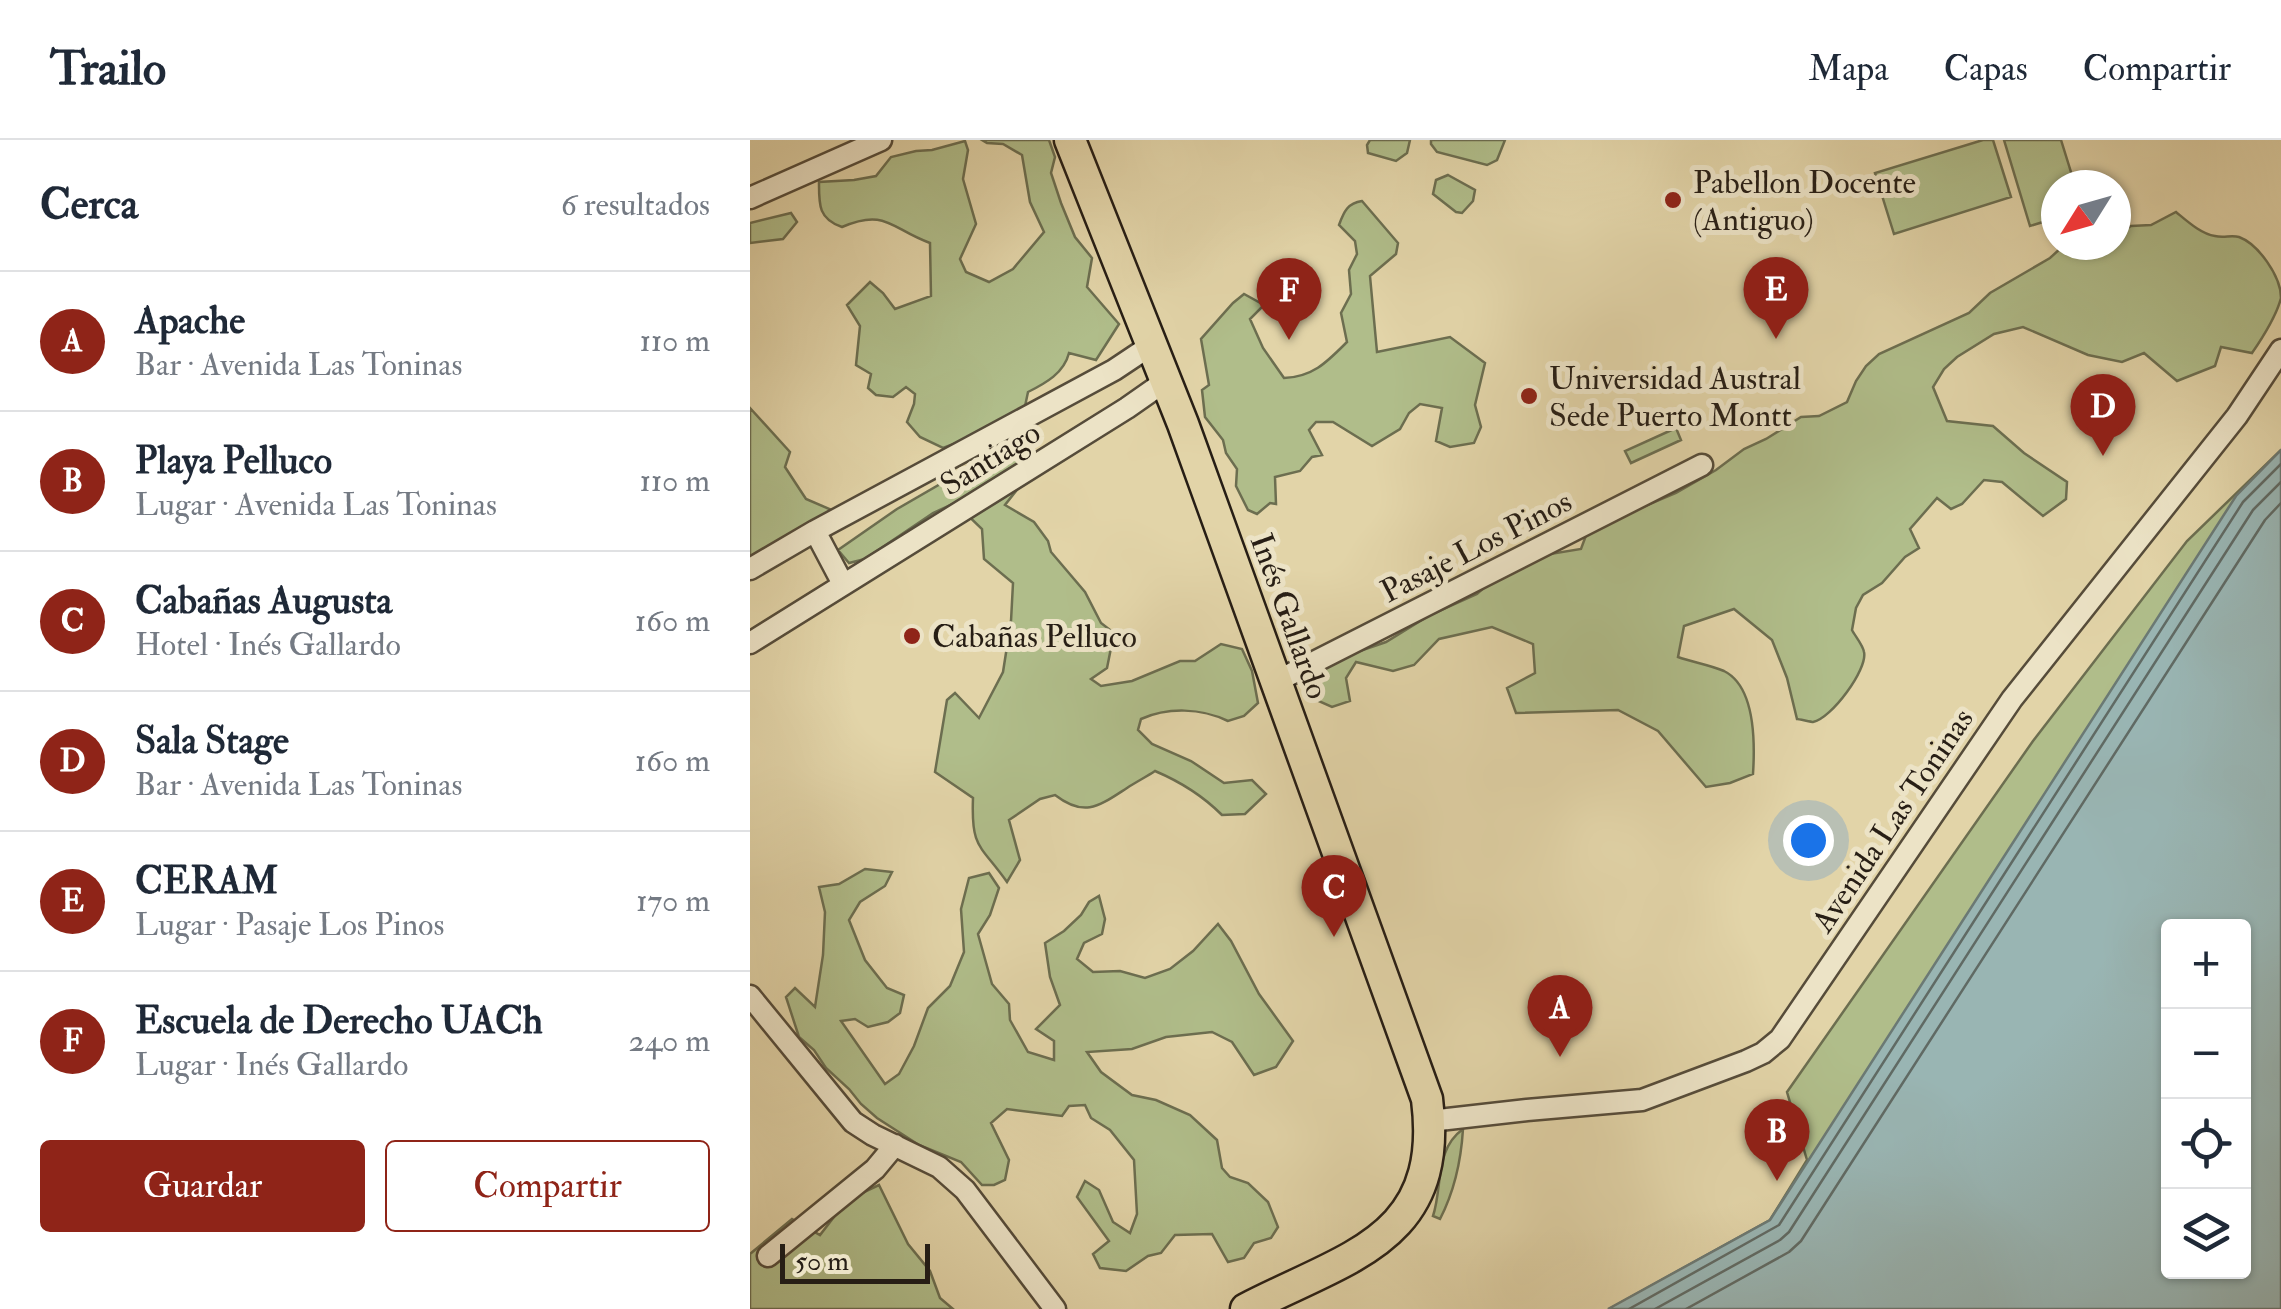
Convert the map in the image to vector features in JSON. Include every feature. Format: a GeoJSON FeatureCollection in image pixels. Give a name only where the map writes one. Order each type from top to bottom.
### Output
{"type":"FeatureCollection","features":[{"type":"Feature","properties":{"kind":"highway","name":"Inés Gallardo"},"geometry":{"type":"LineString","coordinates":[[1070,140],[1167,380],[1424,1086],[1430,1121],[1429,1156],[1422,1186],[1398,1223],[1340,1263],[1246,1309]]}},
{"type":"Feature","properties":{"kind":"street"},"geometry":{"type":"LineString","coordinates":[[750,198],[881,140]]}},
{"type":"Feature","properties":{"kind":"street"},"geometry":{"type":"LineString","coordinates":[[750,570],[1114,370],[1153,344]]}},
{"type":"Feature","properties":{"kind":"street","name":"Avenida Las Toninas"},"geometry":{"type":"LineString","coordinates":[[1430,1121],[1633,1102],[1697,1081],[1772,1048],[2012,698],[2237,416],[2281,350]]}},
{"type":"Feature","properties":{"kind":"street","name":"Santiago"},"geometry":{"type":"LineString","coordinates":[[750,643],[1167,380]]}},
{"type":"Feature","properties":{"kind":"street","name":"Pasaje Los Pinos"},"geometry":{"type":"LineString","coordinates":[[1276,681],[1702,465]]}},
{"type":"Feature","properties":{"kind":"street"},"geometry":{"type":"LineString","coordinates":[[815,531],[843,584]]}},
{"type":"Feature","properties":{"kind":"street"},"geometry":{"type":"LineString","coordinates":[[750,996],[853,1122],[939,1167],[965,1190],[1055,1309]]}},
{"type":"Feature","properties":{"kind":"street"},"geometry":{"type":"LineString","coordinates":[[768,1256],[875,1168],[895,1145]]}},
{"type":"Feature","properties":{"kind":"green space"},"geometry":{"type":"Polygon","coordinates":[[[982,140],[1049,140],[1055,157],[1051,173],[1061,203],[1075,237],[1092,258],[1087,287],[1119,324],[1096,360],[1069,353],[1059,372],[1028,392],[1024,411],[943,448],[920,437],[907,422],[915,394],[906,387],[893,397],[876,395],[868,388],[871,374],[856,365],[860,326],[847,305],[870,282],[895,309],[931,296],[930,243],[879,220],[842,227],[834,224],[822,210],[819,182],[876,176],[891,157],[965,141],[968,150],[963,179],[976,224],[960,259],[966,272],[989,282],[1013,269],[1044,232],[1030,202],[1022,155],[1003,144],[982,140]]]}},
{"type":"Feature","properties":{"kind":"green space"},"geometry":{"type":"Polygon","coordinates":[[[1370,140],[1410,140],[1407,153],[1396,161],[1368,153],[1370,140]]]}},
{"type":"Feature","properties":{"kind":"green space"},"geometry":{"type":"Polygon","coordinates":[[[1431,140],[1505,140],[1497,160],[1487,165],[1437,152],[1431,140]]]}},
{"type":"Feature","properties":{"kind":"green space"},"geometry":{"type":"Polygon","coordinates":[[[1993,140],[2011,197],[1894,234],[1875,173],[1993,140]]]}},
{"type":"Feature","properties":{"kind":"green space"},"geometry":{"type":"Polygon","coordinates":[[[2004,140],[2061,140],[2070,170],[2041,170],[2041,223],[2030,226],[2004,140]]]}},
{"type":"Feature","properties":{"kind":"green space"},"geometry":{"type":"Polygon","coordinates":[[[1448,175],[1475,190],[1473,201],[1462,213],[1433,194],[1436,180],[1448,175]]]}},
{"type":"Feature","properties":{"kind":"green space"},"geometry":{"type":"Polygon","coordinates":[[[1362,201],[1398,243],[1396,254],[1370,276],[1377,352],[1450,337],[1485,363],[1475,405],[1481,427],[1474,443],[1450,447],[1436,441],[1442,408],[1420,404],[1400,429],[1372,446],[1333,422],[1316,422],[1309,430],[1322,455],[1312,457],[1300,471],[1275,477],[1276,504],[1270,503],[1257,514],[1248,510],[1236,486],[1237,469],[1223,440],[1205,417],[1202,390],[1209,385],[1201,339],[1244,294],[1264,305],[1250,319],[1263,348],[1284,378],[1303,375],[1326,362],[1347,342],[1341,313],[1351,294],[1349,270],[1357,254],[1355,241],[1339,225],[1347,208],[1362,201]]]}},
{"type":"Feature","properties":{"kind":"green space"},"geometry":{"type":"Polygon","coordinates":[[[2176,212],[2205,233],[2236,236],[2261,254],[2273,271],[2281,298],[2273,320],[2252,353],[2221,347],[2215,366],[2177,381],[2144,353],[2122,362],[2088,355],[2023,327],[1994,334],[1957,357],[1933,387],[1947,421],[1993,426],[2067,482],[2066,499],[2043,516],[2002,482],[1984,480],[1962,504],[1951,509],[1937,498],[1910,529],[1919,548],[1905,557],[1882,583],[1863,595],[1852,630],[1861,644],[1864,660],[1838,703],[1813,722],[1797,719],[1772,640],[1734,609],[1684,626],[1678,657],[1724,671],[1742,689],[1751,717],[1753,774],[1706,787],[1658,731],[1618,710],[1516,713],[1507,688],[1535,673],[1533,644],[1492,627],[1439,639],[1414,665],[1393,671],[1356,662],[1346,678],[1350,701],[1332,707],[1305,695],[1310,673],[1386,642],[1430,615],[1477,594],[1504,570],[1532,557],[1581,549],[1588,530],[1676,493],[1801,417],[1819,416],[1847,402],[1866,366],[1879,354],[1969,313],[1990,293],[2047,260],[2131,260],[2131,226],[2151,225],[2176,212]]]}},
{"type":"Feature","properties":{"kind":"green space"},"geometry":{"type":"Polygon","coordinates":[[[791,213],[797,222],[783,239],[750,243],[750,223],[791,213]]]}},
{"type":"Feature","properties":{"kind":"green space"},"geometry":{"type":"Polygon","coordinates":[[[750,408],[790,452],[785,467],[806,499],[834,511],[750,558],[750,408]]]}},
{"type":"Feature","properties":{"kind":"green space"},"geometry":{"type":"Polygon","coordinates":[[[1676,428],[1681,440],[1631,463],[1625,451],[1676,428]]]}},
{"type":"Feature","properties":{"kind":"green space"},"geometry":{"type":"Polygon","coordinates":[[[1022,447],[1032,452],[1023,482],[1005,505],[1034,522],[1051,552],[1085,592],[1101,623],[1114,633],[1107,668],[1091,679],[1101,686],[1132,681],[1180,661],[1195,661],[1221,644],[1242,649],[1252,671],[1258,703],[1244,716],[1228,721],[1207,714],[1173,711],[1141,719],[1138,730],[1152,744],[1191,761],[1224,783],[1252,780],[1266,794],[1245,814],[1222,815],[1191,790],[1155,771],[1092,807],[1075,806],[1055,795],[1040,799],[1009,820],[1020,860],[1007,882],[976,837],[973,798],[935,772],[947,700],[955,693],[979,718],[1003,672],[1013,583],[984,559],[982,529],[955,503],[933,513],[865,559],[849,563],[838,550],[897,509],[994,453],[1022,447]]]}},
{"type":"Feature","properties":{"kind":"green space"},"geometry":{"type":"Polygon","coordinates":[[[2281,450],[1895,1159],[1609,1309],[1770,1220],[1807,1160],[1787,1092],[2033,741],[2187,541],[2281,450]]]}},
{"type":"Feature","properties":{"kind":"green space"},"geometry":{"type":"Polygon","coordinates":[[[865,869],[892,872],[885,886],[860,902],[849,920],[865,960],[887,988],[904,995],[900,1013],[888,1022],[868,1027],[855,1019],[841,1021],[885,1084],[899,1074],[928,1008],[950,986],[964,952],[961,909],[969,878],[989,873],[999,888],[990,915],[978,934],[992,984],[1009,1004],[1010,1020],[1028,1052],[1054,1060],[1054,1041],[1036,1029],[1060,1005],[1050,977],[1045,943],[1064,931],[1089,902],[1099,896],[1105,919],[1102,934],[1084,943],[1077,959],[1093,972],[1120,971],[1145,978],[1170,969],[1218,924],[1259,994],[1293,1041],[1276,1067],[1254,1075],[1232,1042],[1212,1032],[1166,1037],[1132,1049],[1087,1052],[1101,1072],[1132,1095],[1156,1100],[1190,1115],[1217,1140],[1222,1168],[1230,1177],[1248,1183],[1268,1202],[1278,1227],[1271,1238],[1254,1243],[1244,1258],[1228,1262],[1212,1234],[1175,1235],[1161,1253],[1148,1256],[1126,1271],[1100,1268],[1093,1254],[1109,1241],[1077,1197],[1085,1181],[1099,1190],[1113,1222],[1130,1233],[1137,1214],[1134,1160],[1110,1130],[1091,1118],[1085,1105],[1069,1106],[1062,1116],[1007,1109],[991,1123],[1009,1160],[1005,1180],[982,1185],[961,1162],[919,1145],[861,1104],[799,1037],[786,997],[795,988],[815,1007],[825,912],[819,887],[839,884],[865,869]]]}},
{"type":"Feature","properties":{"kind":"green space"},"geometry":{"type":"Polygon","coordinates":[[[1463,1129],[1456,1176],[1440,1219],[1433,1216],[1443,1158],[1463,1129]]]}},
{"type":"Feature","properties":{"kind":"green space"},"geometry":{"type":"Polygon","coordinates":[[[879,1185],[908,1244],[930,1271],[940,1298],[953,1309],[750,1309],[750,1254],[792,1219],[820,1235],[847,1200],[879,1185]]]}},
{"type":"Feature","properties":{"kind":"water"},"geometry":{"type":"Polygon","coordinates":[[[2281,450],[2281,1309],[1608,1309],[1770,1220],[2236,496],[2281,450]]]}},
{"type":"Feature","properties":{"kind":"place","name":"Pabellon Docente (Antiguo)"},"geometry":{"type":"Point","coordinates":[1673,200]}},
{"type":"Feature","properties":{"kind":"place","name":"CERAM"},"geometry":{"type":"Point","coordinates":[1776,339]}},
{"type":"Feature","properties":{"kind":"place","name":"Escuela de Derecho UACh"},"geometry":{"type":"Point","coordinates":[1289,340]}},
{"type":"Feature","properties":{"kind":"place","name":"Universidad Austral Sede Puerto Montt"},"geometry":{"type":"Point","coordinates":[1529,396]}},
{"type":"Feature","properties":{"kind":"place","name":"Sala Stage"},"geometry":{"type":"Point","coordinates":[2103,456]}},
{"type":"Feature","properties":{"kind":"place","name":"Cabañas Pelluco"},"geometry":{"type":"Point","coordinates":[912,636]}},
{"type":"Feature","properties":{"kind":"place","name":"Cabañas Augusta"},"geometry":{"type":"Point","coordinates":[1334,937]}},
{"type":"Feature","properties":{"kind":"place","name":"Apache"},"geometry":{"type":"Point","coordinates":[1560,1057]}},
{"type":"Feature","properties":{"kind":"place","name":"Playa Pelluco"},"geometry":{"type":"Point","coordinates":[1777,1181]}}]}
